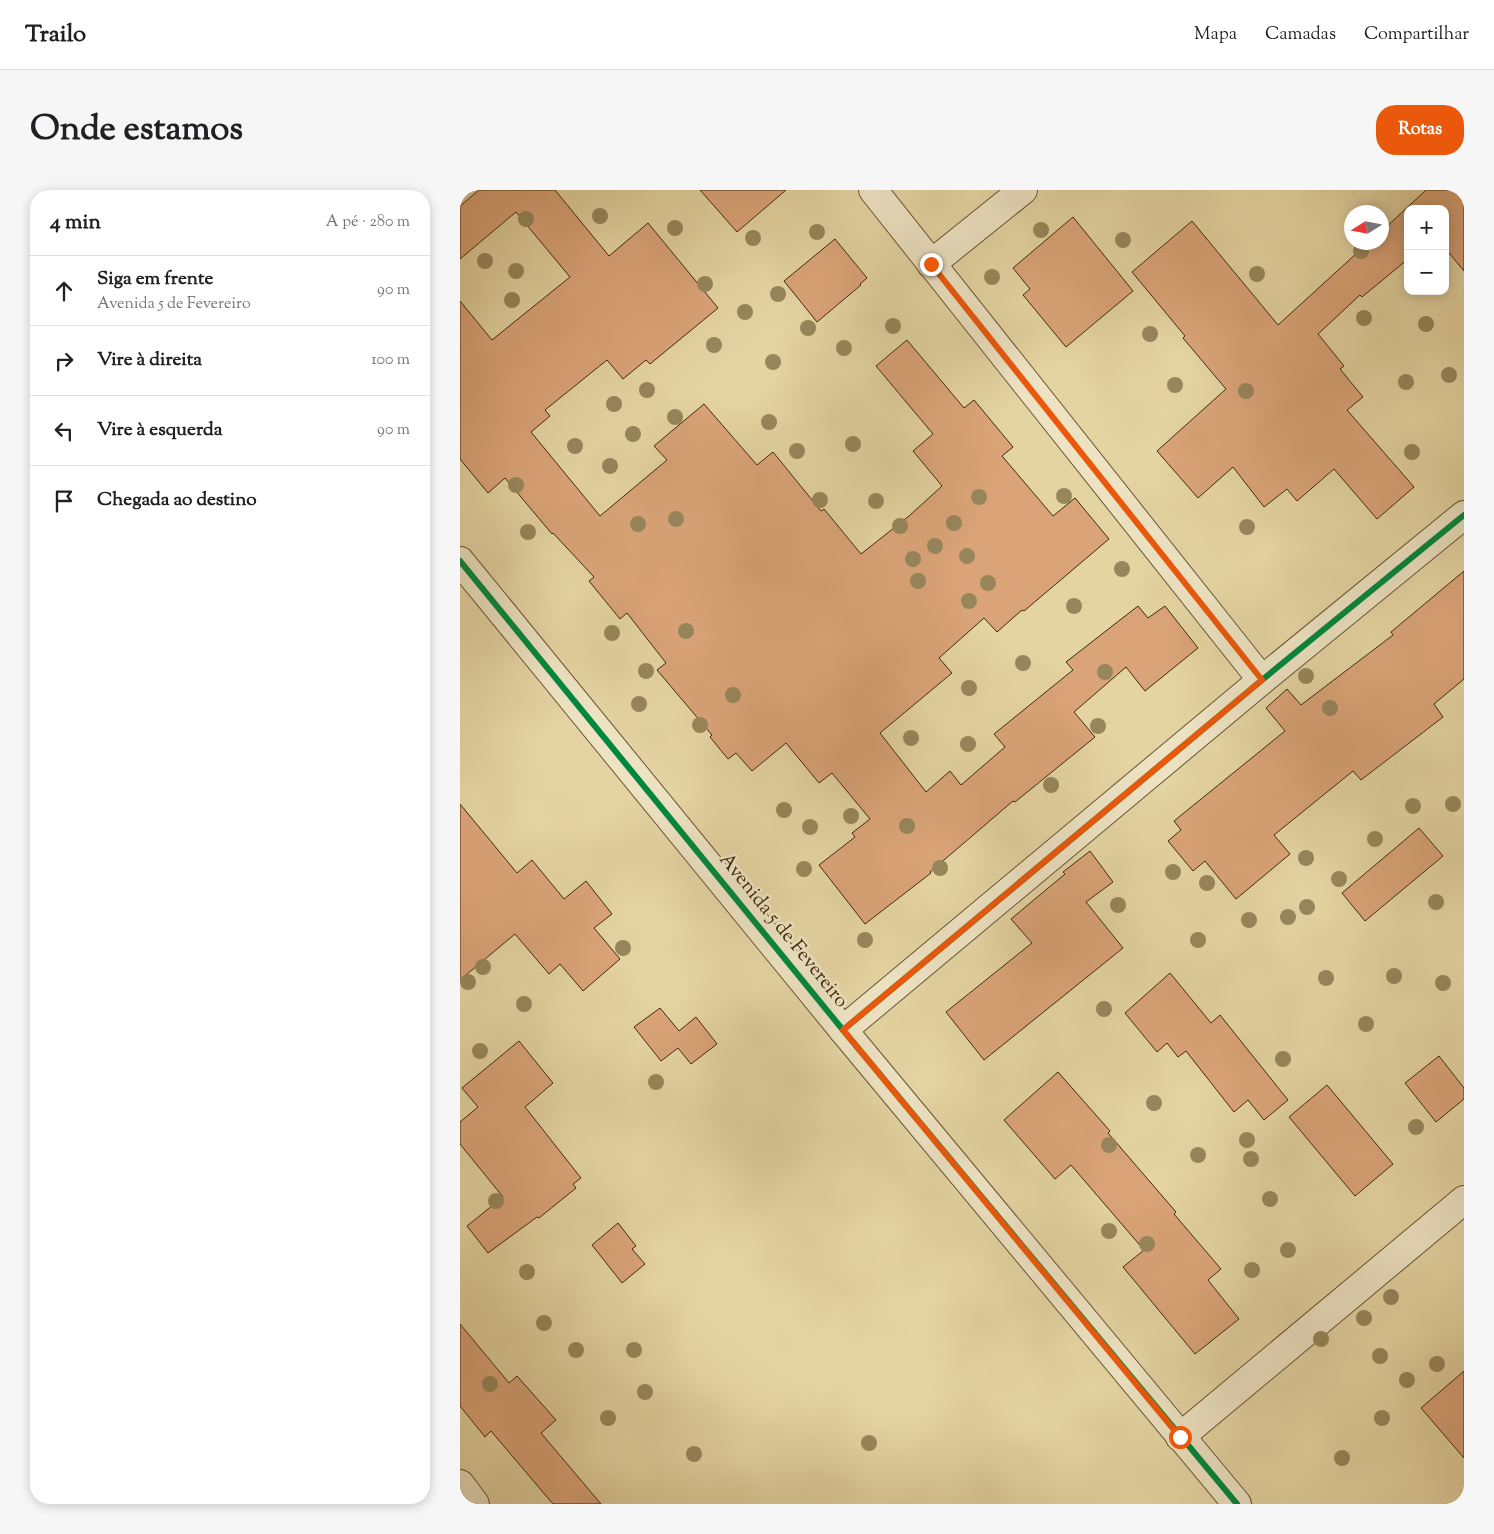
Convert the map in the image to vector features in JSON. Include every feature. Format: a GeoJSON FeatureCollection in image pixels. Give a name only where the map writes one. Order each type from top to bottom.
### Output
{"type":"FeatureCollection","features":[{"type":"Feature","properties":{"kind":"street"},"geometry":{"type":"LineString","coordinates":[[873,190],[1262,680]]}},
{"type":"Feature","properties":{"kind":"street"},"geometry":{"type":"LineString","coordinates":[[931,264],[1023,190]]}},
{"type":"Feature","properties":{"kind":"street"},"geometry":{"type":"LineString","coordinates":[[843,1030],[1262,680],[1464,515]]}},
{"type":"Feature","properties":{"kind":"street","name":"Avenida 5 de Fevereiro"},"geometry":{"type":"LineString","coordinates":[[460,561],[843,1030],[1237,1504]]}},
{"type":"Feature","properties":{"kind":"street"},"geometry":{"type":"LineString","coordinates":[[1180,1437],[1464,1200]]}},
{"type":"Feature","properties":{"kind":"street"},"geometry":{"type":"LineString","coordinates":[[460,1484],[475,1504]]}},
{"type":"Feature","properties":{"kind":"building"},"geometry":{"type":"Polygon","coordinates":[[[479,190],[555,190],[609,256],[648,223],[718,308],[650,364],[646,360],[623,379],[607,360],[545,410],[550,416],[531,432],[600,516],[667,460],[654,446],[704,404],[757,465],[773,452],[821,511],[824,509],[861,554],[909,516],[942,486],[913,451],[933,434],[876,366],[907,340],[964,408],[974,400],[1013,447],[1002,456],[1053,516],[1075,498],[1109,539],[997,632],[984,618],[939,658],[952,673],[880,733],[926,792],[950,771],[961,785],[1005,747],[994,734],[1073,670],[1066,662],[1138,606],[1148,618],[1165,606],[1198,648],[1145,691],[1126,667],[1074,712],[1095,737],[1015,802],[1013,801],[931,873],[865,924],[819,865],[855,837],[852,833],[870,819],[832,773],[819,783],[786,743],[752,771],[736,753],[728,759],[710,737],[712,735],[657,670],[666,663],[627,613],[620,619],[589,581],[594,577],[552,534],[505,478],[488,493],[460,459],[460,301],[492,340],[570,277],[516,212],[460,259],[460,206],[479,190]]]}},
{"type":"Feature","properties":{"kind":"building"},"geometry":{"type":"Polygon","coordinates":[[[700,190],[786,190],[737,232],[700,190]]]}},
{"type":"Feature","properties":{"kind":"building"},"geometry":{"type":"Polygon","coordinates":[[[1426,190],[1464,190],[1464,271],[1449,253],[1449,205],[1410,205],[1426,190]]]}},
{"type":"Feature","properties":{"kind":"building"},"geometry":{"type":"Polygon","coordinates":[[[1404,210],[1404,262],[1362,297],[1360,295],[1318,334],[1344,366],[1340,369],[1363,397],[1347,410],[1414,487],[1377,519],[1334,469],[1297,501],[1287,489],[1264,507],[1233,467],[1198,498],[1157,451],[1226,389],[1183,338],[1185,336],[1132,272],[1192,221],[1278,325],[1360,250],[1389,250],[1389,224],[1404,210]]]}},
{"type":"Feature","properties":{"kind":"building"},"geometry":{"type":"Polygon","coordinates":[[[1073,217],[1133,291],[1066,347],[1023,295],[1030,289],[1013,268],[1073,217]]]}},
{"type":"Feature","properties":{"kind":"building"},"geometry":{"type":"Polygon","coordinates":[[[835,239],[867,278],[817,322],[784,281],[835,239]]]}},
{"type":"Feature","properties":{"kind":"building"},"geometry":{"type":"Polygon","coordinates":[[[1464,571],[1464,679],[1434,704],[1443,717],[1361,780],[1353,771],[1274,835],[1290,854],[1236,899],[1205,861],[1193,871],[1168,841],[1181,830],[1174,821],[1285,731],[1266,708],[1287,689],[1301,705],[1393,635],[1391,632],[1464,571]]]}},
{"type":"Feature","properties":{"kind":"building"},"geometry":{"type":"Polygon","coordinates":[[[460,804],[517,873],[532,860],[564,899],[586,881],[612,914],[594,928],[620,959],[583,991],[560,964],[549,974],[515,934],[460,980],[460,804]]]}},
{"type":"Feature","properties":{"kind":"building"},"geometry":{"type":"Polygon","coordinates":[[[1419,828],[1443,856],[1365,921],[1342,893],[1419,828]]]}},
{"type":"Feature","properties":{"kind":"building"},"geometry":{"type":"Polygon","coordinates":[[[1090,851],[1113,882],[1086,902],[1123,948],[984,1060],[946,1012],[1032,943],[1011,919],[1065,874],[1063,872],[1090,851]]]}},
{"type":"Feature","properties":{"kind":"building"},"geometry":{"type":"Polygon","coordinates":[[[1170,973],[1211,1023],[1220,1015],[1288,1100],[1264,1120],[1248,1100],[1234,1112],[1186,1051],[1178,1057],[1167,1043],[1157,1052],[1125,1013],[1170,973]]]}},
{"type":"Feature","properties":{"kind":"building"},"geometry":{"type":"Polygon","coordinates":[[[660,1008],[679,1031],[696,1017],[717,1044],[691,1064],[678,1048],[661,1061],[634,1027],[660,1008]]]}},
{"type":"Feature","properties":{"kind":"building"},"geometry":{"type":"Polygon","coordinates":[[[519,1041],[553,1083],[525,1107],[581,1178],[573,1184],[576,1188],[539,1218],[537,1217],[488,1253],[467,1226],[503,1197],[460,1144],[460,1122],[478,1107],[462,1088],[519,1041]]]}},
{"type":"Feature","properties":{"kind":"building"},"geometry":{"type":"Polygon","coordinates":[[[1439,1056],[1464,1088],[1464,1099],[1436,1122],[1405,1083],[1439,1056]]]}},
{"type":"Feature","properties":{"kind":"building"},"geometry":{"type":"Polygon","coordinates":[[[1058,1072],[1110,1131],[1108,1133],[1176,1212],[1174,1214],[1221,1269],[1208,1280],[1239,1319],[1195,1354],[1123,1267],[1144,1250],[1071,1165],[1055,1179],[1004,1120],[1058,1072]]]}},
{"type":"Feature","properties":{"kind":"building"},"geometry":{"type":"Polygon","coordinates":[[[1327,1085],[1393,1164],[1355,1196],[1289,1117],[1327,1085]]]}},
{"type":"Feature","properties":{"kind":"building"},"geometry":{"type":"Polygon","coordinates":[[[618,1223],[636,1246],[632,1249],[645,1264],[622,1283],[592,1245],[618,1223]]]}},
{"type":"Feature","properties":{"kind":"building"},"geometry":{"type":"Polygon","coordinates":[[[460,1324],[509,1383],[517,1376],[556,1420],[541,1433],[601,1504],[553,1504],[491,1431],[485,1437],[460,1406],[460,1324]]]}},
{"type":"Feature","properties":{"kind":"building"},"geometry":{"type":"Polygon","coordinates":[[[1464,1371],[1464,1458],[1421,1408],[1464,1371]]]}},
{"type":"Feature","properties":{"kind":"cycle path"},"geometry":{"type":"LineString","coordinates":[[843,1030],[1262,680],[1464,515]]}},
{"type":"Feature","properties":{"kind":"cycle path"},"geometry":{"type":"LineString","coordinates":[[460,561],[843,1030],[1237,1504]]}},
{"type":"Feature","properties":{"kind":"route"},"geometry":{"type":"LineString","coordinates":[[931,264],[1262,680],[843,1030],[1180,1437]]}}]}
